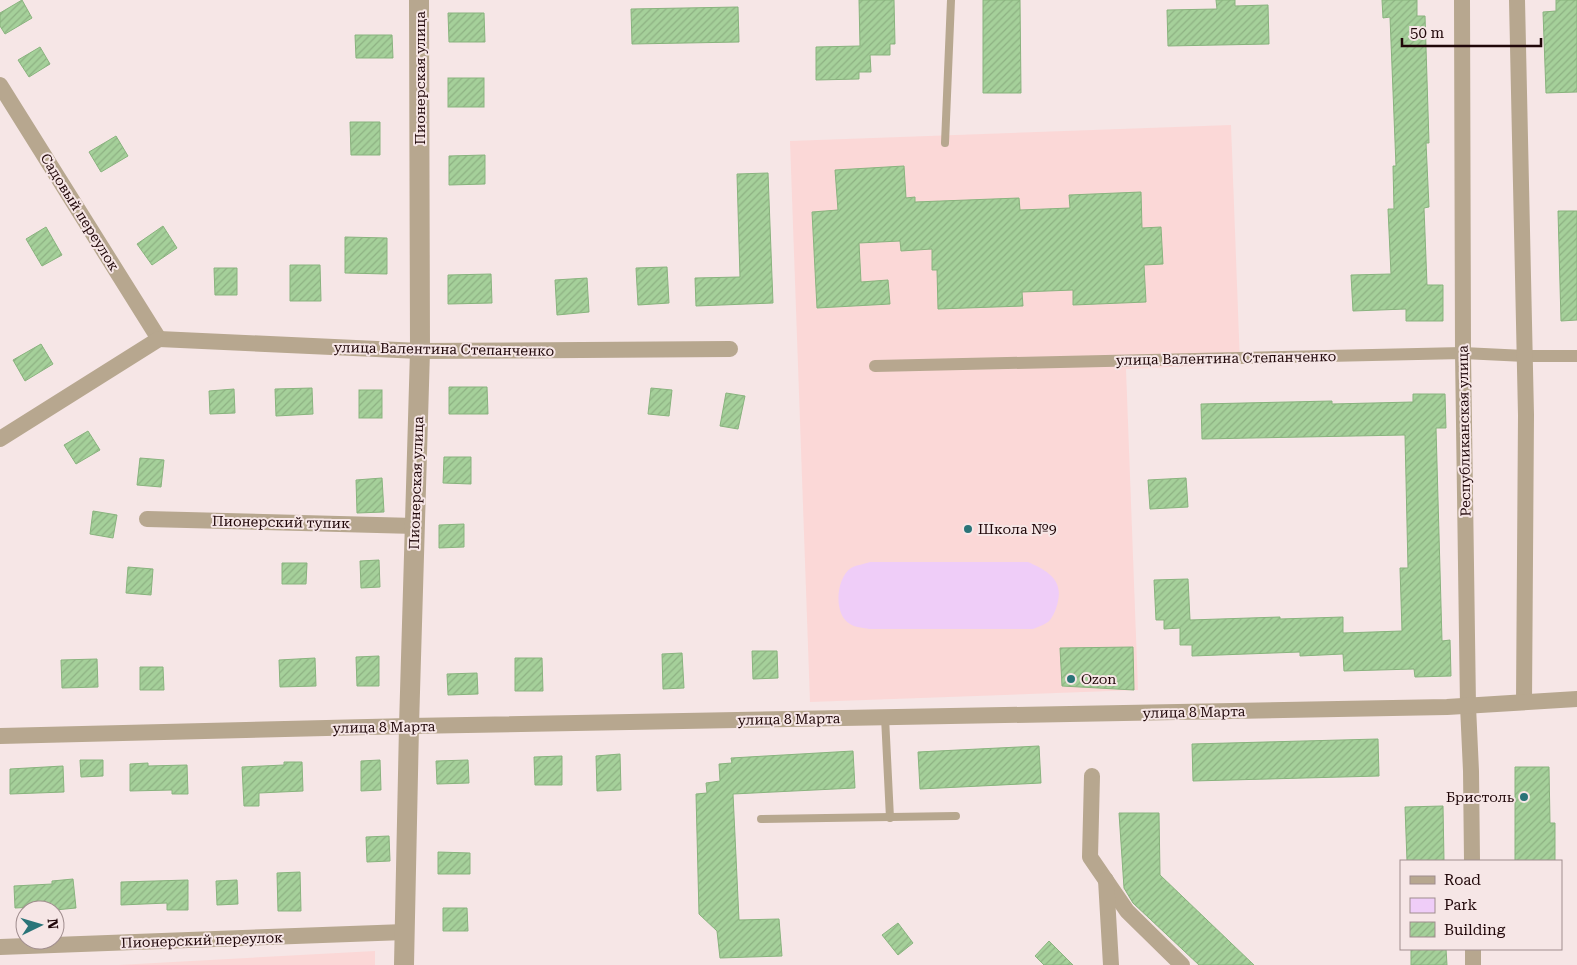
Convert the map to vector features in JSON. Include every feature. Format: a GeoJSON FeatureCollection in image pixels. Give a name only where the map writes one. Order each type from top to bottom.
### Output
{"type":"FeatureCollection","features":[{"type":"Feature","properties":{"kind":"street","name":"Пионерская улица"},"geometry":{"type":"LineString","coordinates":[[404,965],[420,352],[420,0]]}},
{"type":"Feature","properties":{"kind":"street","name":"Республиканская улица"},"geometry":{"type":"LineString","coordinates":[[1462,0],[1463,353],[1472,860]]}},
{"type":"Feature","properties":{"kind":"street"},"geometry":{"type":"LineString","coordinates":[[1517,0],[1526,415],[1524,702]]}},
{"type":"Feature","properties":{"kind":"street","name":"Садовый переулок"},"geometry":{"type":"LineString","coordinates":[[0,85],[159,339]]}},
{"type":"Feature","properties":{"kind":"street","name":"улица Валентина Степанченко"},"geometry":{"type":"LineString","coordinates":[[159,339],[420,352],[730,349]]}},
{"type":"Feature","properties":{"kind":"street"},"geometry":{"type":"LineString","coordinates":[[0,439],[159,339]]}},
{"type":"Feature","properties":{"kind":"street","name":"улица Валентина Степанченко"},"geometry":{"type":"LineString","coordinates":[[875,366],[1463,353],[1577,356]]}},
{"type":"Feature","properties":{"kind":"street","name":"Пионерский тупик"},"geometry":{"type":"LineString","coordinates":[[147,519],[415,526]]}},
{"type":"Feature","properties":{"kind":"street","name":"улица 8 Марта"},"geometry":{"type":"LineString","coordinates":[[0,736],[409,726],[1468,706],[1577,699]]}},
{"type":"Feature","properties":{"kind":"street"},"geometry":{"type":"LineString","coordinates":[[1092,776],[1090,857],[1127,910],[1182,965]]}},
{"type":"Feature","properties":{"kind":"street"},"geometry":{"type":"LineString","coordinates":[[1106,880],[1111,965]]}},
{"type":"Feature","properties":{"kind":"street","name":"Пионерский переулок"},"geometry":{"type":"LineString","coordinates":[[0,947],[405,932]]}},
{"type":"Feature","properties":{"kind":"street"},"geometry":{"type":"LineString","coordinates":[[1473,950],[1473,965]]}},
{"type":"Feature","properties":{"kind":"lane"},"geometry":{"type":"LineString","coordinates":[[945,143],[951,0]]}},
{"type":"Feature","properties":{"kind":"lane"},"geometry":{"type":"LineString","coordinates":[[885,717],[890,818]]}},
{"type":"Feature","properties":{"kind":"lane"},"geometry":{"type":"LineString","coordinates":[[761,819],[956,816]]}},
{"type":"Feature","properties":{"kind":"shaded area","name":"Школа №9"},"geometry":{"type":"Polygon","coordinates":[[[1231,125],[1240,364],[1126,369],[1138,690],[810,702],[790,141],[1231,125]]]}},
{"type":"Feature","properties":{"kind":"shaded area"},"geometry":{"type":"Polygon","coordinates":[[[375,951],[375,965],[118,965],[375,951]]]}},
{"type":"Feature","properties":{"kind":"green space"},"geometry":{"type":"Polygon","coordinates":[[[870,562],[1028,562],[1052,576],[1058,587],[1058,603],[1049,621],[1033,629],[869,629],[854,626],[845,619],[841,612],[838,596],[840,587],[846,573],[851,568],[870,562]]]}},
{"type":"Feature","properties":{"kind":"building"},"geometry":{"type":"Polygon","coordinates":[[[22,0],[32,18],[5,34],[0,26],[0,13],[22,0]]]}},
{"type":"Feature","properties":{"kind":"building"},"geometry":{"type":"Polygon","coordinates":[[[859,0],[894,0],[895,44],[890,44],[890,55],[870,55],[871,72],[859,72],[859,79],[816,80],[816,47],[860,46],[859,0]]]}},
{"type":"Feature","properties":{"kind":"building"},"geometry":{"type":"Polygon","coordinates":[[[983,0],[1020,0],[1021,93],[983,93],[983,0]]]}},
{"type":"Feature","properties":{"kind":"building"},"geometry":{"type":"Polygon","coordinates":[[[1216,0],[1235,0],[1235,6],[1268,5],[1269,44],[1168,46],[1167,10],[1217,9],[1216,0]]]}},
{"type":"Feature","properties":{"kind":"building"},"geometry":{"type":"Polygon","coordinates":[[[1382,0],[1417,0],[1417,16],[1425,16],[1429,143],[1426,143],[1429,207],[1424,208],[1427,285],[1443,285],[1443,321],[1406,321],[1406,309],[1353,311],[1351,275],[1391,274],[1388,209],[1394,209],[1393,166],[1396,166],[1390,17],[1383,18],[1382,0]]]}},
{"type":"Feature","properties":{"kind":"building"},"geometry":{"type":"Polygon","coordinates":[[[1556,0],[1577,0],[1577,92],[1546,93],[1543,12],[1556,11],[1556,0]]]}},
{"type":"Feature","properties":{"kind":"building"},"geometry":{"type":"Polygon","coordinates":[[[738,7],[739,42],[632,44],[631,9],[738,7]]]}},
{"type":"Feature","properties":{"kind":"building"},"geometry":{"type":"Polygon","coordinates":[[[448,13],[484,13],[485,42],[449,42],[448,13]]]}},
{"type":"Feature","properties":{"kind":"building"},"geometry":{"type":"Polygon","coordinates":[[[355,35],[392,35],[393,58],[356,58],[355,35]]]}},
{"type":"Feature","properties":{"kind":"building"},"geometry":{"type":"Polygon","coordinates":[[[40,47],[50,64],[29,77],[18,60],[40,47]]]}},
{"type":"Feature","properties":{"kind":"building"},"geometry":{"type":"Polygon","coordinates":[[[448,78],[484,78],[484,107],[448,107],[448,78]]]}},
{"type":"Feature","properties":{"kind":"building"},"geometry":{"type":"Polygon","coordinates":[[[350,122],[380,122],[380,155],[351,155],[350,122]]]}},
{"type":"Feature","properties":{"kind":"building"},"geometry":{"type":"Polygon","coordinates":[[[116,136],[128,156],[101,172],[89,152],[116,136]]]}},
{"type":"Feature","properties":{"kind":"building"},"geometry":{"type":"Polygon","coordinates":[[[485,155],[485,184],[449,185],[449,156],[485,155]]]}},
{"type":"Feature","properties":{"kind":"building"},"geometry":{"type":"Polygon","coordinates":[[[904,166],[906,198],[915,197],[915,202],[1019,198],[1020,210],[1070,208],[1069,195],[1141,192],[1142,228],[1161,227],[1163,264],[1144,265],[1146,302],[1073,305],[1073,290],[1022,292],[1023,306],[938,309],[937,270],[932,270],[932,249],[901,251],[900,241],[859,243],[861,282],[888,280],[890,304],[817,308],[812,212],[838,210],[835,170],[904,166]]]}},
{"type":"Feature","properties":{"kind":"building"},"geometry":{"type":"Polygon","coordinates":[[[768,173],[773,303],[696,306],[695,278],[740,277],[737,174],[768,173]]]}},
{"type":"Feature","properties":{"kind":"building"},"geometry":{"type":"Polygon","coordinates":[[[1558,211],[1577,211],[1577,320],[1561,321],[1558,211]]]}},
{"type":"Feature","properties":{"kind":"building"},"geometry":{"type":"Polygon","coordinates":[[[163,226],[177,248],[152,265],[137,244],[163,226]]]}},
{"type":"Feature","properties":{"kind":"building"},"geometry":{"type":"Polygon","coordinates":[[[46,227],[62,255],[42,266],[26,239],[46,227]]]}},
{"type":"Feature","properties":{"kind":"building"},"geometry":{"type":"Polygon","coordinates":[[[345,237],[387,238],[387,274],[345,273],[345,237]]]}},
{"type":"Feature","properties":{"kind":"building"},"geometry":{"type":"Polygon","coordinates":[[[290,265],[320,265],[321,301],[290,301],[290,265]]]}},
{"type":"Feature","properties":{"kind":"building"},"geometry":{"type":"Polygon","coordinates":[[[667,267],[669,303],[638,305],[636,268],[667,267]]]}},
{"type":"Feature","properties":{"kind":"building"},"geometry":{"type":"Polygon","coordinates":[[[214,268],[237,268],[237,295],[215,295],[214,268]]]}},
{"type":"Feature","properties":{"kind":"building"},"geometry":{"type":"Polygon","coordinates":[[[491,274],[492,303],[448,304],[448,275],[491,274]]]}},
{"type":"Feature","properties":{"kind":"building"},"geometry":{"type":"Polygon","coordinates":[[[587,278],[589,312],[557,315],[555,280],[587,278]]]}},
{"type":"Feature","properties":{"kind":"building"},"geometry":{"type":"Polygon","coordinates":[[[41,344],[53,364],[25,381],[13,360],[41,344]]]}},
{"type":"Feature","properties":{"kind":"building"},"geometry":{"type":"Polygon","coordinates":[[[449,387],[487,387],[488,414],[449,414],[449,387]]]}},
{"type":"Feature","properties":{"kind":"building"},"geometry":{"type":"Polygon","coordinates":[[[312,388],[313,414],[276,416],[275,389],[312,388]]]}},
{"type":"Feature","properties":{"kind":"building"},"geometry":{"type":"Polygon","coordinates":[[[651,388],[672,390],[669,416],[648,414],[651,388]]]}},
{"type":"Feature","properties":{"kind":"building"},"geometry":{"type":"Polygon","coordinates":[[[234,389],[235,413],[210,414],[209,391],[234,389]]]}},
{"type":"Feature","properties":{"kind":"building"},"geometry":{"type":"Polygon","coordinates":[[[359,390],[382,390],[382,418],[359,418],[359,390]]]}},
{"type":"Feature","properties":{"kind":"building"},"geometry":{"type":"Polygon","coordinates":[[[726,393],[745,396],[738,429],[720,426],[726,393]]]}},
{"type":"Feature","properties":{"kind":"building"},"geometry":{"type":"Polygon","coordinates":[[[1413,394],[1445,394],[1446,428],[1436,428],[1442,641],[1450,640],[1451,676],[1415,677],[1414,669],[1344,671],[1343,654],[1300,656],[1300,652],[1192,656],[1192,645],[1180,645],[1180,628],[1164,629],[1164,620],[1156,620],[1154,580],[1188,579],[1190,620],[1343,617],[1343,633],[1402,631],[1400,568],[1408,568],[1405,435],[1202,439],[1201,404],[1332,401],[1332,404],[1413,402],[1413,394]]]}},
{"type":"Feature","properties":{"kind":"building"},"geometry":{"type":"Polygon","coordinates":[[[88,431],[100,450],[76,464],[64,445],[88,431]]]}},
{"type":"Feature","properties":{"kind":"building"},"geometry":{"type":"Polygon","coordinates":[[[444,457],[471,457],[471,484],[443,483],[444,457]]]}},
{"type":"Feature","properties":{"kind":"building"},"geometry":{"type":"Polygon","coordinates":[[[140,458],[164,460],[161,487],[137,485],[140,458]]]}},
{"type":"Feature","properties":{"kind":"building"},"geometry":{"type":"Polygon","coordinates":[[[382,478],[384,512],[357,513],[356,480],[382,478]]]}},
{"type":"Feature","properties":{"kind":"building"},"geometry":{"type":"Polygon","coordinates":[[[1186,478],[1188,507],[1150,509],[1148,480],[1186,478]]]}},
{"type":"Feature","properties":{"kind":"building"},"geometry":{"type":"Polygon","coordinates":[[[93,511],[117,515],[113,538],[90,534],[93,511]]]}},
{"type":"Feature","properties":{"kind":"building"},"geometry":{"type":"Polygon","coordinates":[[[464,524],[464,547],[439,548],[439,525],[464,524]]]}},
{"type":"Feature","properties":{"kind":"building"},"geometry":{"type":"Polygon","coordinates":[[[379,560],[380,587],[361,588],[360,561],[379,560]]]}},
{"type":"Feature","properties":{"kind":"building"},"geometry":{"type":"Polygon","coordinates":[[[282,563],[307,563],[306,584],[282,584],[282,563]]]}},
{"type":"Feature","properties":{"kind":"building"},"geometry":{"type":"Polygon","coordinates":[[[128,567],[153,569],[151,595],[126,593],[128,567]]]}},
{"type":"Feature","properties":{"kind":"building"},"geometry":{"type":"Polygon","coordinates":[[[1133,647],[1134,690],[1062,686],[1060,648],[1133,647]]]}},
{"type":"Feature","properties":{"kind":"building"},"geometry":{"type":"Polygon","coordinates":[[[752,651],[777,651],[778,678],[753,679],[752,651]]]}},
{"type":"Feature","properties":{"kind":"building"},"geometry":{"type":"Polygon","coordinates":[[[682,653],[684,688],[663,689],[662,654],[682,653]]]}},
{"type":"Feature","properties":{"kind":"building"},"geometry":{"type":"Polygon","coordinates":[[[379,656],[379,686],[357,686],[356,657],[379,656]]]}},
{"type":"Feature","properties":{"kind":"building"},"geometry":{"type":"Polygon","coordinates":[[[315,658],[316,686],[280,687],[279,660],[315,658]]]}},
{"type":"Feature","properties":{"kind":"building"},"geometry":{"type":"Polygon","coordinates":[[[515,658],[542,658],[543,691],[515,691],[515,658]]]}},
{"type":"Feature","properties":{"kind":"building"},"geometry":{"type":"Polygon","coordinates":[[[97,659],[98,687],[62,688],[61,660],[97,659]]]}},
{"type":"Feature","properties":{"kind":"building"},"geometry":{"type":"Polygon","coordinates":[[[140,667],[163,667],[164,690],[140,690],[140,667]]]}},
{"type":"Feature","properties":{"kind":"building"},"geometry":{"type":"Polygon","coordinates":[[[477,673],[478,694],[448,695],[447,674],[477,673]]]}},
{"type":"Feature","properties":{"kind":"building"},"geometry":{"type":"Polygon","coordinates":[[[1378,739],[1379,776],[1193,781],[1192,744],[1378,739]]]}},
{"type":"Feature","properties":{"kind":"building"},"geometry":{"type":"Polygon","coordinates":[[[1039,746],[1041,783],[920,789],[918,752],[1039,746]]]}},
{"type":"Feature","properties":{"kind":"building"},"geometry":{"type":"Polygon","coordinates":[[[853,751],[855,788],[733,794],[739,920],[779,919],[782,956],[720,958],[717,931],[699,914],[696,794],[707,793],[706,783],[720,781],[719,764],[732,763],[731,758],[853,751]]]}},
{"type":"Feature","properties":{"kind":"building"},"geometry":{"type":"Polygon","coordinates":[[[620,754],[621,790],[597,791],[596,756],[620,754]]]}},
{"type":"Feature","properties":{"kind":"building"},"geometry":{"type":"Polygon","coordinates":[[[562,756],[562,785],[535,785],[534,757],[562,756]]]}},
{"type":"Feature","properties":{"kind":"building"},"geometry":{"type":"Polygon","coordinates":[[[80,760],[103,760],[103,776],[81,777],[80,760]]]}},
{"type":"Feature","properties":{"kind":"building"},"geometry":{"type":"Polygon","coordinates":[[[380,760],[381,790],[361,791],[361,761],[380,760]]]}},
{"type":"Feature","properties":{"kind":"building"},"geometry":{"type":"Polygon","coordinates":[[[468,760],[469,783],[437,784],[436,761],[468,760]]]}},
{"type":"Feature","properties":{"kind":"building"},"geometry":{"type":"Polygon","coordinates":[[[284,762],[302,762],[303,791],[259,793],[259,806],[244,806],[242,767],[284,765],[284,762]]]}},
{"type":"Feature","properties":{"kind":"building"},"geometry":{"type":"Polygon","coordinates":[[[148,763],[148,766],[187,765],[188,794],[172,794],[172,790],[130,791],[130,764],[148,763]]]}},
{"type":"Feature","properties":{"kind":"building"},"geometry":{"type":"Polygon","coordinates":[[[63,766],[64,792],[10,794],[10,769],[63,766]]]}},
{"type":"Feature","properties":{"kind":"building"},"geometry":{"type":"Polygon","coordinates":[[[1515,767],[1549,767],[1550,823],[1555,823],[1555,860],[1515,860],[1515,767]]]}},
{"type":"Feature","properties":{"kind":"building"},"geometry":{"type":"Polygon","coordinates":[[[1443,806],[1444,860],[1407,860],[1405,807],[1443,806]]]}},
{"type":"Feature","properties":{"kind":"building"},"geometry":{"type":"Polygon","coordinates":[[[1119,813],[1159,813],[1160,875],[1254,965],[1199,965],[1133,903],[1124,888],[1119,813]]]}},
{"type":"Feature","properties":{"kind":"building"},"geometry":{"type":"Polygon","coordinates":[[[389,836],[390,861],[367,862],[366,837],[389,836]]]}},
{"type":"Feature","properties":{"kind":"building"},"geometry":{"type":"Polygon","coordinates":[[[438,852],[470,853],[470,874],[438,874],[438,852]]]}},
{"type":"Feature","properties":{"kind":"building"},"geometry":{"type":"Polygon","coordinates":[[[300,872],[301,911],[278,911],[277,873],[300,872]]]}},
{"type":"Feature","properties":{"kind":"building"},"geometry":{"type":"Polygon","coordinates":[[[73,879],[76,908],[65,909],[65,900],[15,900],[15,908],[14,886],[52,884],[52,881],[73,879]]]}},
{"type":"Feature","properties":{"kind":"building"},"geometry":{"type":"Polygon","coordinates":[[[188,880],[188,910],[167,910],[167,903],[121,905],[121,882],[188,880]]]}},
{"type":"Feature","properties":{"kind":"building"},"geometry":{"type":"Polygon","coordinates":[[[237,880],[238,904],[217,905],[216,881],[237,880]]]}},
{"type":"Feature","properties":{"kind":"building"},"geometry":{"type":"Polygon","coordinates":[[[443,908],[467,908],[468,931],[443,931],[443,908]]]}},
{"type":"Feature","properties":{"kind":"building"},"geometry":{"type":"Polygon","coordinates":[[[898,923],[913,943],[898,955],[882,935],[898,923]]]}},
{"type":"Feature","properties":{"kind":"building"},"geometry":{"type":"Polygon","coordinates":[[[1049,941],[1073,965],[1044,965],[1035,956],[1049,941]]]}},
{"type":"Feature","properties":{"kind":"building"},"geometry":{"type":"Polygon","coordinates":[[[1411,950],[1446,950],[1447,965],[1411,965],[1411,950]]]}},
{"type":"Feature","properties":{"kind":"place","name":"Школа №9"},"geometry":{"type":"Point","coordinates":[968,529]}},
{"type":"Feature","properties":{"kind":"place","name":"Ozon"},"geometry":{"type":"Point","coordinates":[1071,679]}},
{"type":"Feature","properties":{"kind":"place","name":"Бристоль"},"geometry":{"type":"Point","coordinates":[1524,797]}}]}
